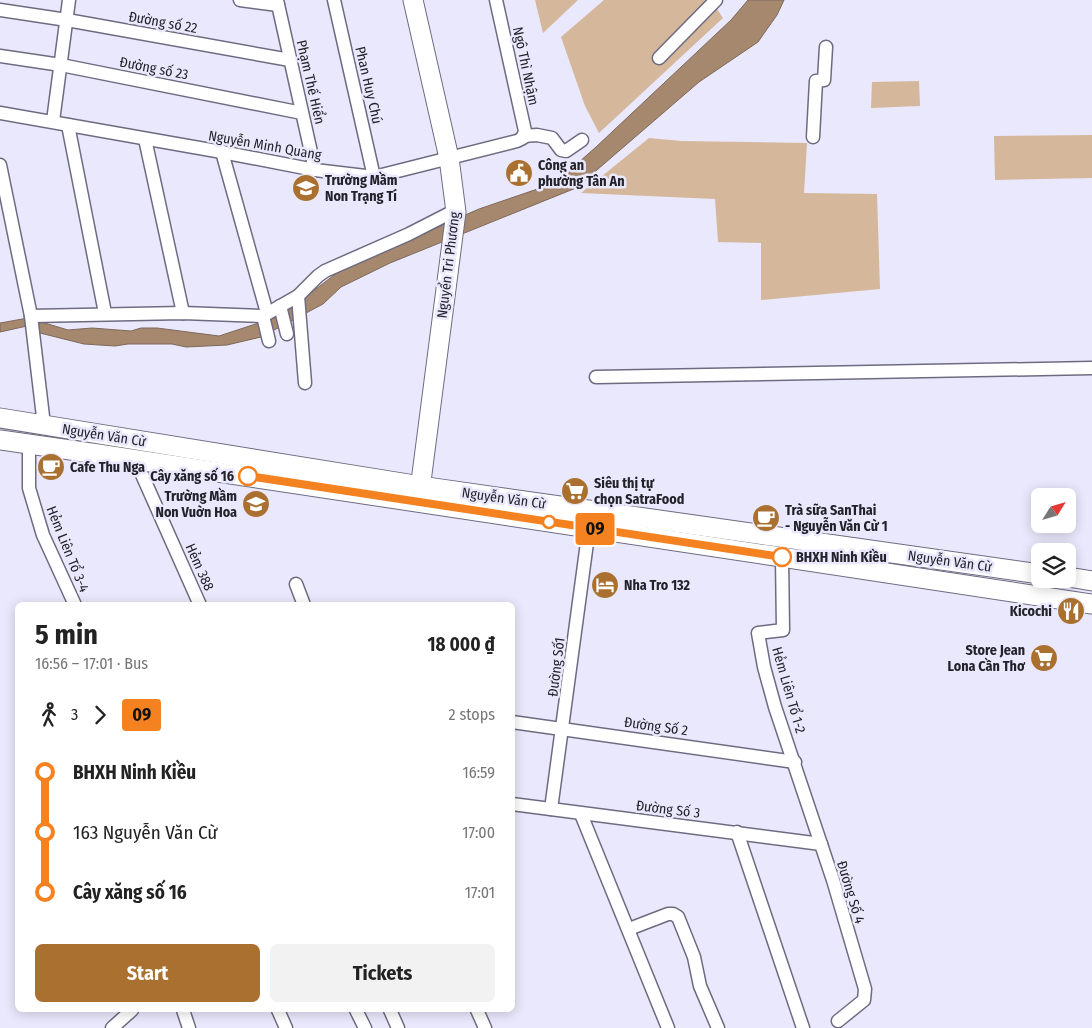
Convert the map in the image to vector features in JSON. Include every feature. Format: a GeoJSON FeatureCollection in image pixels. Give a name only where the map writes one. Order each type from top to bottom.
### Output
{"type":"FeatureCollection","features":[{"type":"Feature","properties":{"kind":"main road","name":"Nguyển Tri Phương"},"geometry":{"type":"LineString","coordinates":[[413,0],[449,158],[456,211],[419,494]]}},
{"type":"Feature","properties":{"kind":"main road","name":"Nguyễn Văn Cừ"},"geometry":{"type":"LineString","coordinates":[[0,418],[419,494]]}},
{"type":"Feature","properties":{"kind":"main road","name":"Nguyễn Văn Cừ"},"geometry":{"type":"LineString","coordinates":[[0,440],[135,459],[1031,573]]}},
{"type":"Feature","properties":{"kind":"main road"},"geometry":{"type":"LineString","coordinates":[[419,494],[589,528],[1092,604]]}},
{"type":"Feature","properties":{"kind":"main road"},"geometry":{"type":"LineString","coordinates":[[963,585],[965,563]]}},
{"type":"Feature","properties":{"kind":"main road"},"geometry":{"type":"LineString","coordinates":[[1076,579],[1092,581]]}},
{"type":"Feature","properties":{"kind":"street"},"geometry":{"type":"LineString","coordinates":[[53,121],[69,0]]}},
{"type":"Feature","properties":{"kind":"street"},"geometry":{"type":"LineString","coordinates":[[240,0],[277,2]]}},
{"type":"Feature","properties":{"kind":"street","name":"Phan Huy Chú"},"geometry":{"type":"LineString","coordinates":[[334,0],[374,177]]}},
{"type":"Feature","properties":{"kind":"street","name":"Ngô Thì Nhậm"},"geometry":{"type":"LineString","coordinates":[[496,0],[525,131],[523,137]]}},
{"type":"Feature","properties":{"kind":"street"},"geometry":{"type":"LineString","coordinates":[[659,58],[716,0]]}},
{"type":"Feature","properties":{"kind":"street","name":"Phạm Thế Hiển"},"geometry":{"type":"LineString","coordinates":[[277,2],[315,170]]}},
{"type":"Feature","properties":{"kind":"street","name":"Đường số 22"},"geometry":{"type":"LineString","coordinates":[[0,10],[67,20],[290,60]]}},
{"type":"Feature","properties":{"kind":"street"},"geometry":{"type":"LineString","coordinates":[[813,137],[816,81],[824,80],[826,47]]}},
{"type":"Feature","properties":{"kind":"street","name":"Đường số 23"},"geometry":{"type":"LineString","coordinates":[[0,56],[61,65],[302,113]]}},
{"type":"Feature","properties":{"kind":"street","name":"Nguyễn Minh Quang"},"geometry":{"type":"LineString","coordinates":[[0,113],[53,121],[315,170],[374,177],[518,141],[523,137]]}},
{"type":"Feature","properties":{"kind":"street"},"geometry":{"type":"LineString","coordinates":[[68,125],[106,314]]}},
{"type":"Feature","properties":{"kind":"street"},"geometry":{"type":"LineString","coordinates":[[523,137],[537,135],[552,138],[561,150],[566,151],[582,140]]}},
{"type":"Feature","properties":{"kind":"street"},"geometry":{"type":"LineString","coordinates":[[146,139],[182,313]]}},
{"type":"Feature","properties":{"kind":"street"},"geometry":{"type":"LineString","coordinates":[[222,152],[265,316],[269,338]]}},
{"type":"Feature","properties":{"kind":"street"},"geometry":{"type":"LineString","coordinates":[[0,165],[32,316],[44,425]]}},
{"type":"Feature","properties":{"kind":"street"},"geometry":{"type":"LineString","coordinates":[[32,316],[182,313],[265,316],[281,309],[298,298],[325,271],[456,211]]}},
{"type":"Feature","properties":{"kind":"street"},"geometry":{"type":"LineString","coordinates":[[298,298],[305,382]]}},
{"type":"Feature","properties":{"kind":"street"},"geometry":{"type":"LineString","coordinates":[[281,309],[286,330]]}},
{"type":"Feature","properties":{"kind":"street"},"geometry":{"type":"LineString","coordinates":[[596,377],[1092,368]]}},
{"type":"Feature","properties":{"kind":"street","name":"Hẻm Liên Tổ 3-4"},"geometry":{"type":"LineString","coordinates":[[29,444],[29,488],[43,535],[74,602]]}},
{"type":"Feature","properties":{"kind":"street","name":"Hẻm 388"},"geometry":{"type":"LineString","coordinates":[[135,459],[199,602]]}},
{"type":"Feature","properties":{"kind":"street","name":"Đường Số1"},"geometry":{"type":"LineString","coordinates":[[551,810],[589,528]]}},
{"type":"Feature","properties":{"kind":"street","name":"Hẻm Liên Tổ 1-2"},"geometry":{"type":"LineString","coordinates":[[782,557],[783,630],[758,633],[764,667],[775,707],[795,762]]}},
{"type":"Feature","properties":{"kind":"street"},"geometry":{"type":"LineString","coordinates":[[296,584],[303,602]]}},
{"type":"Feature","properties":{"kind":"street","name":"Đường Số 2"},"geometry":{"type":"LineString","coordinates":[[515,722],[795,762]]}},
{"type":"Feature","properties":{"kind":"street","name":"Đường Số 4"},"geometry":{"type":"LineString","coordinates":[[795,762],[865,989],[864,1000],[838,1021]]}},
{"type":"Feature","properties":{"kind":"street","name":"Đường Số 3"},"geometry":{"type":"LineString","coordinates":[[515,804],[821,844]]}},
{"type":"Feature","properties":{"kind":"street"},"geometry":{"type":"LineString","coordinates":[[581,814],[668,1028]]}},
{"type":"Feature","properties":{"kind":"street"},"geometry":{"type":"LineString","coordinates":[[737,832],[803,1028]]}},
{"type":"Feature","properties":{"kind":"street"},"geometry":{"type":"LineString","coordinates":[[628,929],[668,914],[678,917],[694,957],[700,986],[718,1028]]}},
{"type":"Feature","properties":{"kind":"street"},"geometry":{"type":"LineString","coordinates":[[112,1028],[130,1012]]}},
{"type":"Feature","properties":{"kind":"street"},"geometry":{"type":"LineString","coordinates":[[184,1012],[189,1028]]}},
{"type":"Feature","properties":{"kind":"street"},"geometry":{"type":"LineString","coordinates":[[279,1012],[286,1028]]}},
{"type":"Feature","properties":{"kind":"street"},"geometry":{"type":"LineString","coordinates":[[357,1012],[365,1028]]}},
{"type":"Feature","properties":{"kind":"street"},"geometry":{"type":"LineString","coordinates":[[391,1012],[398,1028]]}},
{"type":"Feature","properties":{"kind":"street"},"geometry":{"type":"LineString","coordinates":[[478,1012],[485,1028]]}},
{"type":"Feature","properties":{"kind":"shaded area"},"geometry":{"type":"Polygon","coordinates":[[[535,0],[578,0],[543,33],[535,0]]]}},
{"type":"Feature","properties":{"kind":"shaded area"},"geometry":{"type":"Polygon","coordinates":[[[604,0],[711,0],[723,18],[599,133],[585,106],[561,37],[604,0]]]}},
{"type":"Feature","properties":{"kind":"shaded area"},"geometry":{"type":"Polygon","coordinates":[[[748,0],[784,0],[777,15],[758,42],[699,82],[576,188],[390,263],[341,287],[323,304],[261,337],[227,345],[186,347],[172,344],[128,344],[115,346],[84,344],[40,333],[27,326],[0,332],[0,323],[28,318],[68,330],[92,328],[131,331],[141,328],[157,328],[219,336],[277,317],[338,272],[352,264],[479,209],[555,183],[731,20],[748,0]]]}},
{"type":"Feature","properties":{"kind":"shaded area"},"geometry":{"type":"Polygon","coordinates":[[[919,81],[920,106],[871,108],[872,82],[919,81]]]}},
{"type":"Feature","properties":{"kind":"shaded area"},"geometry":{"type":"Polygon","coordinates":[[[1092,135],[1092,178],[995,180],[994,136],[1092,135]]]}},
{"type":"Feature","properties":{"kind":"shaded area"},"geometry":{"type":"Polygon","coordinates":[[[649,138],[681,141],[807,143],[804,193],[877,194],[880,289],[761,300],[761,243],[718,242],[715,199],[581,193],[649,138]]]}},
{"type":"Feature","properties":{"kind":"bus line","name":"09"},"geometry":{"type":"LineString","coordinates":[[248,476],[782,557]]}},
{"type":"Feature","properties":{"kind":"place","name":"Công an phường Tân An"},"geometry":{"type":"Point","coordinates":[519,173]}},
{"type":"Feature","properties":{"kind":"place","name":"Trường Mầm Non Trạng Tí"},"geometry":{"type":"Point","coordinates":[306,188]}},
{"type":"Feature","properties":{"kind":"place","name":"Cafe Thu Nga"},"geometry":{"type":"Point","coordinates":[51,467]}},
{"type":"Feature","properties":{"kind":"place","name":"Cây xăng số 16"},"geometry":{"type":"Point","coordinates":[248,476]}},
{"type":"Feature","properties":{"kind":"place","name":"Siêu thị tự chọn SatraFood"},"geometry":{"type":"Point","coordinates":[575,491]}},
{"type":"Feature","properties":{"kind":"place","name":"Trường Mầm Non Vuờn Hoa"},"geometry":{"type":"Point","coordinates":[256,504]}},
{"type":"Feature","properties":{"kind":"place","name":"Trà sữa SanThai - Nguyễn Văn Cừ 1"},"geometry":{"type":"Point","coordinates":[766,518]}},
{"type":"Feature","properties":{"kind":"place","name":"BHXH Ninh Kiều"},"geometry":{"type":"Point","coordinates":[782,557]}},
{"type":"Feature","properties":{"kind":"place","name":"Nha Tro 132"},"geometry":{"type":"Point","coordinates":[605,585]}},
{"type":"Feature","properties":{"kind":"place","name":"Kicochi"},"geometry":{"type":"Point","coordinates":[1071,611]}},
{"type":"Feature","properties":{"kind":"place","name":"Store Jean Lona Cần Thơ"},"geometry":{"type":"Point","coordinates":[1044,658]}}]}
